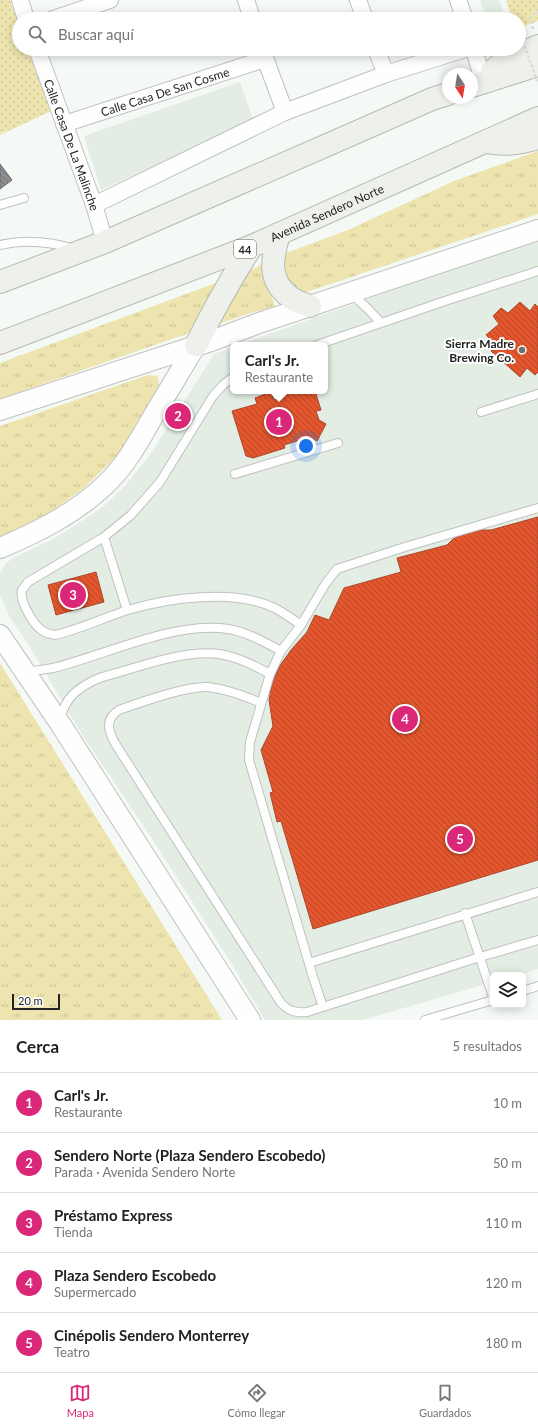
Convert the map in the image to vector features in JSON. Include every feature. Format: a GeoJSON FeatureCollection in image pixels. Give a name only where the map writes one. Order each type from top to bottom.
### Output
{"type":"FeatureCollection","features":[{"type":"Feature","properties":{"kind":"main road"},"geometry":{"type":"LineString","coordinates":[[480,83],[492,71],[511,56]]}},
{"type":"Feature","properties":{"kind":"main road"},"geometry":{"type":"LineString","coordinates":[[480,83],[538,65]]}},
{"type":"Feature","properties":{"kind":"main road"},"geometry":{"type":"LineString","coordinates":[[0,282],[105,242],[442,96]]}},
{"type":"Feature","properties":{"kind":"main road","name":"Avenida Sendero Norte"},"geometry":{"type":"LineString","coordinates":[[0,343],[252,246],[538,118]]}},
{"type":"Feature","properties":{"kind":"main road"},"geometry":{"type":"LineString","coordinates":[[484,141],[501,145],[521,143],[538,138]]}},
{"type":"Feature","properties":{"kind":"main road"},"geometry":{"type":"LineString","coordinates":[[279,234],[273,254],[273,271],[277,284],[291,298],[310,306]]}},
{"type":"Feature","properties":{"kind":"main road"},"geometry":{"type":"LineString","coordinates":[[196,346],[216,305],[252,246]]}},
{"type":"Feature","properties":{"kind":"street"},"geometry":{"type":"LineString","coordinates":[[20,0],[24,12]]}},
{"type":"Feature","properties":{"kind":"street"},"geometry":{"type":"LineString","coordinates":[[74,12],[110,0]]}},
{"type":"Feature","properties":{"kind":"street"},"geometry":{"type":"LineString","coordinates":[[246,0],[250,12]]}},
{"type":"Feature","properties":{"kind":"street"},"geometry":{"type":"LineString","coordinates":[[358,0],[362,12]]}},
{"type":"Feature","properties":{"kind":"street"},"geometry":{"type":"LineString","coordinates":[[458,0],[462,12]]}},
{"type":"Feature","properties":{"kind":"street","name":"Calle Casa De La Malinche"},"geometry":{"type":"LineString","coordinates":[[40,56],[94,205],[105,242]]}},
{"type":"Feature","properties":{"kind":"street","name":"Calle Casa De San Cosme"},"geometry":{"type":"LineString","coordinates":[[64,124],[258,56]]}},
{"type":"Feature","properties":{"kind":"street"},"geometry":{"type":"LineString","coordinates":[[265,56],[285,112]]}},
{"type":"Feature","properties":{"kind":"street"},"geometry":{"type":"LineString","coordinates":[[379,56],[386,74]]}},
{"type":"Feature","properties":{"kind":"street"},"geometry":{"type":"LineString","coordinates":[[94,205],[285,112],[386,74],[443,56]]}},
{"type":"Feature","properties":{"kind":"street"},"geometry":{"type":"LineString","coordinates":[[475,56],[480,83]]}},
{"type":"Feature","properties":{"kind":"street"},"geometry":{"type":"LineString","coordinates":[[0,410],[196,346],[259,323],[538,230]]}},
{"type":"Feature","properties":{"kind":"street"},"geometry":{"type":"LineString","coordinates":[[0,548],[56,522],[105,486],[136,447],[196,346]]}},
{"type":"Feature","properties":{"kind":"street"},"geometry":{"type":"LineString","coordinates":[[0,635],[61,725],[250,1020]]}},
{"type":"Feature","properties":{"kind":"lane"},"geometry":{"type":"LineString","coordinates":[[0,205],[24,198]]}},
{"type":"Feature","properties":{"kind":"lane"},"geometry":{"type":"LineString","coordinates":[[0,245],[12,242],[36,242],[81,250]]}},
{"type":"Feature","properties":{"kind":"lane"},"geometry":{"type":"LineString","coordinates":[[326,342],[538,270]]}},
{"type":"Feature","properties":{"kind":"lane"},"geometry":{"type":"LineString","coordinates":[[350,293],[381,323]]}},
{"type":"Feature","properties":{"kind":"lane"},"geometry":{"type":"LineString","coordinates":[[230,379],[214,396],[160,482],[131,515],[104,537],[28,582],[22,590],[22,600],[33,620],[42,631],[48,634],[56,635],[127,610],[174,600],[194,598],[234,598],[272,607],[301,625]]}},
{"type":"Feature","properties":{"kind":"lane"},"geometry":{"type":"LineString","coordinates":[[481,412],[538,394]]}},
{"type":"Feature","properties":{"kind":"lane"},"geometry":{"type":"LineString","coordinates":[[235,474],[338,443]]}},
{"type":"Feature","properties":{"kind":"lane"},"geometry":{"type":"LineString","coordinates":[[323,1007],[250,760],[250,742],[270,674],[281,651],[301,625],[326,583],[337,569],[398,549],[538,508]]}},
{"type":"Feature","properties":{"kind":"lane"},"geometry":{"type":"LineString","coordinates":[[104,537],[127,610]]}},
{"type":"Feature","properties":{"kind":"lane"},"geometry":{"type":"LineString","coordinates":[[19,664],[33,671],[44,670],[70,664],[174,632],[213,628],[228,629],[243,633],[281,651]]}},
{"type":"Feature","properties":{"kind":"lane"},"geometry":{"type":"LineString","coordinates":[[61,725],[61,717],[65,705],[80,688],[91,681],[155,662],[195,654],[220,654],[245,660],[270,674]]}},
{"type":"Feature","properties":{"kind":"lane"},"geometry":{"type":"LineString","coordinates":[[261,703],[215,688],[207,687],[186,690],[119,710],[110,718],[110,731],[116,745],[281,1003],[292,1011],[299,1013],[323,1007],[538,940]]}},
{"type":"Feature","properties":{"kind":"lane"},"geometry":{"type":"LineString","coordinates":[[309,962],[538,892]]}},
{"type":"Feature","properties":{"kind":"lane"},"geometry":{"type":"LineString","coordinates":[[466,913],[490,989]]}},
{"type":"Feature","properties":{"kind":"lane"},"geometry":{"type":"LineString","coordinates":[[526,990],[538,986]]}},
{"type":"Feature","properties":{"kind":"lane"},"geometry":{"type":"LineString","coordinates":[[425,1020],[490,999]]}},
{"type":"Feature","properties":{"kind":"path"},"geometry":{"type":"LineString","coordinates":[[538,10],[531,18],[532,39],[538,84]]}},
{"type":"Feature","properties":{"kind":"shaded area"},"geometry":{"type":"Polygon","coordinates":[[[480,0],[499,0],[503,12],[484,12],[480,0]]]}},
{"type":"Feature","properties":{"kind":"shaded area"},"geometry":{"type":"Polygon","coordinates":[[[240,82],[254,122],[101,190],[84,136],[240,82]]]}},
{"type":"Feature","properties":{"kind":"shaded area"},"geometry":{"type":"Polygon","coordinates":[[[538,241],[538,969],[526,973],[490,972],[490,983],[363,1020],[265,1020],[228,958],[151,837],[83,736],[30,647],[9,616],[0,595],[0,574],[5,564],[13,558],[55,538],[104,506],[124,487],[150,455],[214,354],[230,348],[230,394],[328,394],[328,342],[246,342],[475,261],[538,241]]]}},
{"type":"Feature","properties":{"kind":"green space"},"geometry":{"type":"Polygon","coordinates":[[[0,0],[10,0],[14,12],[12,12],[12,56],[31,56],[51,111],[0,135],[0,0]]]}},
{"type":"Feature","properties":{"kind":"green space"},"geometry":{"type":"Polygon","coordinates":[[[506,0],[538,0],[538,21],[526,25],[526,12],[510,12],[506,0]]]}},
{"type":"Feature","properties":{"kind":"green space"},"geometry":{"type":"Polygon","coordinates":[[[538,151],[538,214],[301,294],[286,284],[282,268],[286,253],[348,230],[454,181],[538,151]]]}},
{"type":"Feature","properties":{"kind":"green space"},"geometry":{"type":"Polygon","coordinates":[[[262,264],[275,307],[254,312],[212,326],[248,272],[262,264]]]}},
{"type":"Feature","properties":{"kind":"green space"},"geometry":{"type":"Polygon","coordinates":[[[221,281],[192,332],[0,399],[0,363],[221,281]]]}},
{"type":"Feature","properties":{"kind":"green space"},"geometry":{"type":"Polygon","coordinates":[[[148,375],[158,376],[159,386],[118,455],[84,488],[37,522],[0,538],[0,426],[148,375]]]}},
{"type":"Feature","properties":{"kind":"green space"},"geometry":{"type":"Polygon","coordinates":[[[0,663],[222,1020],[0,1020],[0,663]]]}},
{"type":"Feature","properties":{"kind":"building: Comercios"},"geometry":{"type":"Polygon","coordinates":[[[520,302],[530,311],[535,304],[538,307],[538,372],[535,375],[527,368],[520,377],[491,351],[497,346],[486,335],[499,324],[493,316],[501,308],[508,313],[520,302]]]}},
{"type":"Feature","properties":{"kind":"building: Comercios"},"geometry":{"type":"Polygon","coordinates":[[[266,394],[272,394],[274,400],[287,395],[316,394],[321,410],[316,411],[319,420],[326,424],[317,441],[310,437],[284,445],[285,448],[253,458],[246,456],[232,411],[257,404],[255,398],[266,394]]]}},
{"type":"Feature","properties":{"kind":"building: Comercios"},"geometry":{"type":"Polygon","coordinates":[[[538,517],[538,860],[313,929],[281,821],[277,822],[270,793],[273,792],[261,750],[273,726],[269,700],[272,684],[279,667],[291,650],[307,632],[315,615],[329,620],[344,588],[401,572],[397,558],[447,545],[458,536],[480,530],[491,530],[538,517]]]}},
{"type":"Feature","properties":{"kind":"building: Comercios"},"geometry":{"type":"Polygon","coordinates":[[[96,572],[104,602],[56,615],[48,585],[96,572]]]}},
{"type":"Feature","properties":{"kind":"building: Industria"},"geometry":{"type":"Polygon","coordinates":[[[0,164],[12,180],[0,189],[0,164]]]}},
{"type":"Feature","properties":{"kind":"place","name":"Sierra Madre Brewing Co."},"geometry":{"type":"Point","coordinates":[522,350]}},
{"type":"Feature","properties":{"kind":"place","name":"Sendero Norte (Plaza Sendero Escobedo)"},"geometry":{"type":"Point","coordinates":[178,416]}},
{"type":"Feature","properties":{"kind":"place","name":"Carl's Jr."},"geometry":{"type":"Point","coordinates":[279,422]}},
{"type":"Feature","properties":{"kind":"place","name":"Préstamo Express"},"geometry":{"type":"Point","coordinates":[73,595]}},
{"type":"Feature","properties":{"kind":"place","name":"Plaza Sendero Escobedo"},"geometry":{"type":"Point","coordinates":[405,719]}},
{"type":"Feature","properties":{"kind":"place","name":"Cinépolis Sendero Monterrey"},"geometry":{"type":"Point","coordinates":[460,839]}}]}
